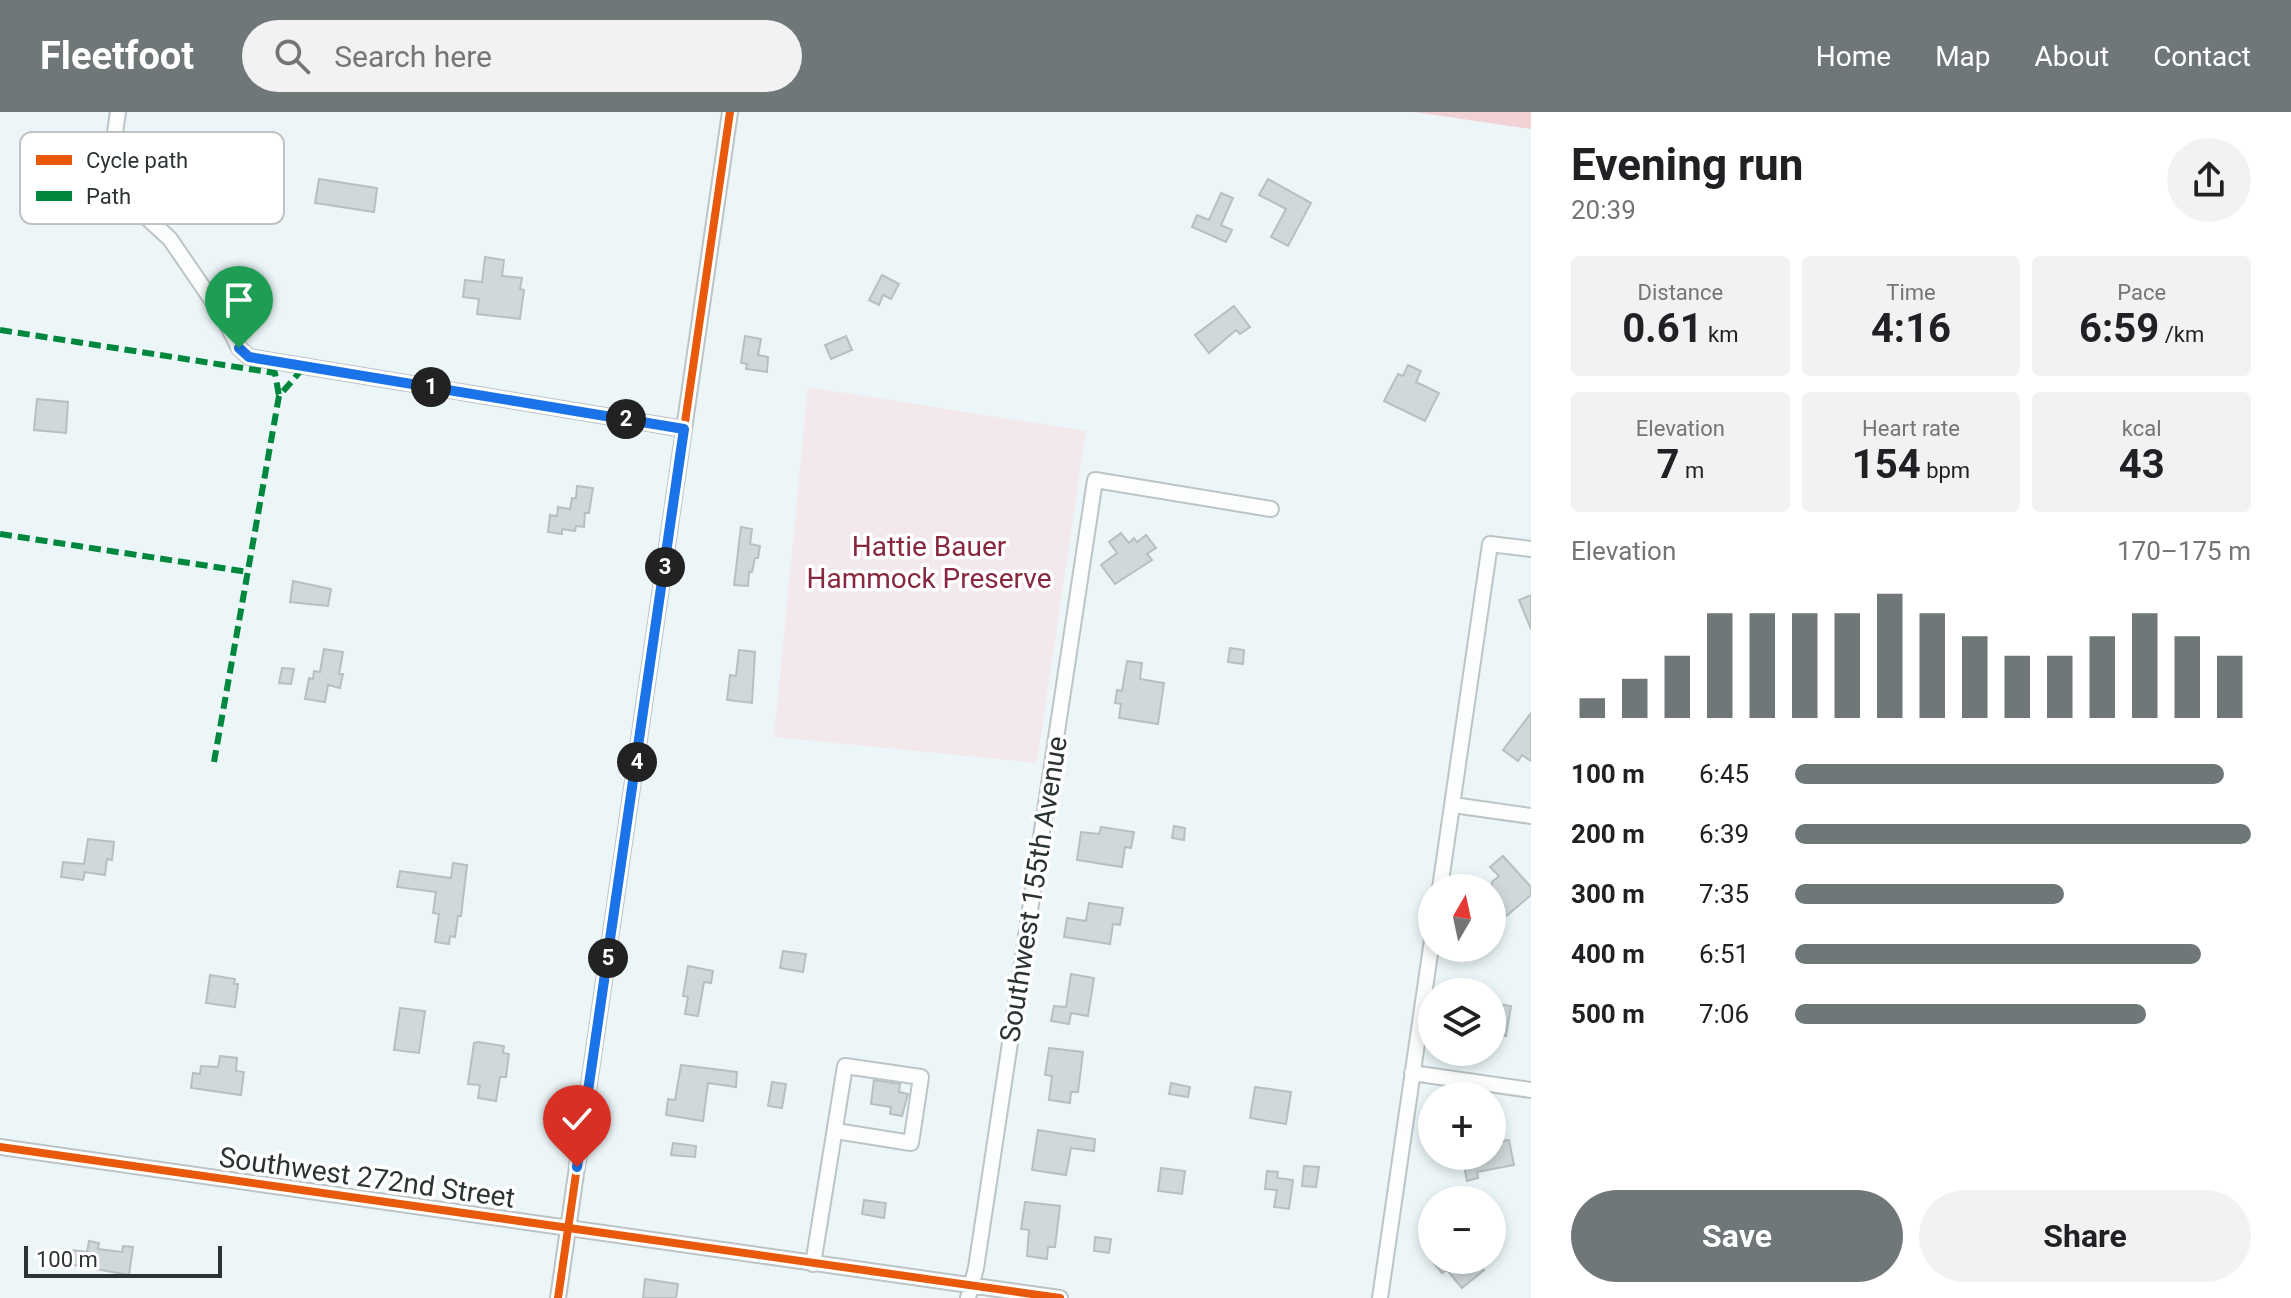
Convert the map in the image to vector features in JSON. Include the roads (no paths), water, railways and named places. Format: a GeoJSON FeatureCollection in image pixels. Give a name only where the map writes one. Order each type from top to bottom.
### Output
{"type":"FeatureCollection","features":[{"type":"Feature","properties":{"kind":"street"},"geometry":{"type":"LineString","coordinates":[[115,132],[118,112]]}},
{"type":"Feature","properties":{"kind":"street"},"geometry":{"type":"LineString","coordinates":[[558,1298],[730,112]]}},
{"type":"Feature","properties":{"kind":"street"},"geometry":{"type":"LineString","coordinates":[[154,224],[170,239],[222,315],[239,348],[249,357],[684,429]]}},
{"type":"Feature","properties":{"kind":"street","name":"Southwest 155th Avenue"},"geometry":{"type":"LineString","coordinates":[[969,1292],[1095,480],[1271,509]]}},
{"type":"Feature","properties":{"kind":"street"},"geometry":{"type":"LineString","coordinates":[[1442,874],[1490,544],[1531,549]]}},
{"type":"Feature","properties":{"kind":"street"},"geometry":{"type":"LineString","coordinates":[[1453,805],[1531,816]]}},
{"type":"Feature","properties":{"kind":"street"},"geometry":{"type":"LineString","coordinates":[[1380,1298],[1429,962]]}},
{"type":"Feature","properties":{"kind":"street"},"geometry":{"type":"LineString","coordinates":[[813,1264],[845,1066],[921,1077],[911,1143],[836,1131]]}},
{"type":"Feature","properties":{"kind":"street"},"geometry":{"type":"LineString","coordinates":[[1412,1073],[1531,1090]]}},
{"type":"Feature","properties":{"kind":"street","name":"Southwest 272nd Street"},"geometry":{"type":"LineString","coordinates":[[0,1147],[813,1264],[969,1292],[1060,1298]]}},
{"type":"Feature","properties":{"kind":"park label","name":"Hattie Bauer Hammock Preserve"},"geometry":{"type":"Point","coordinates":[929,562]}}]}
